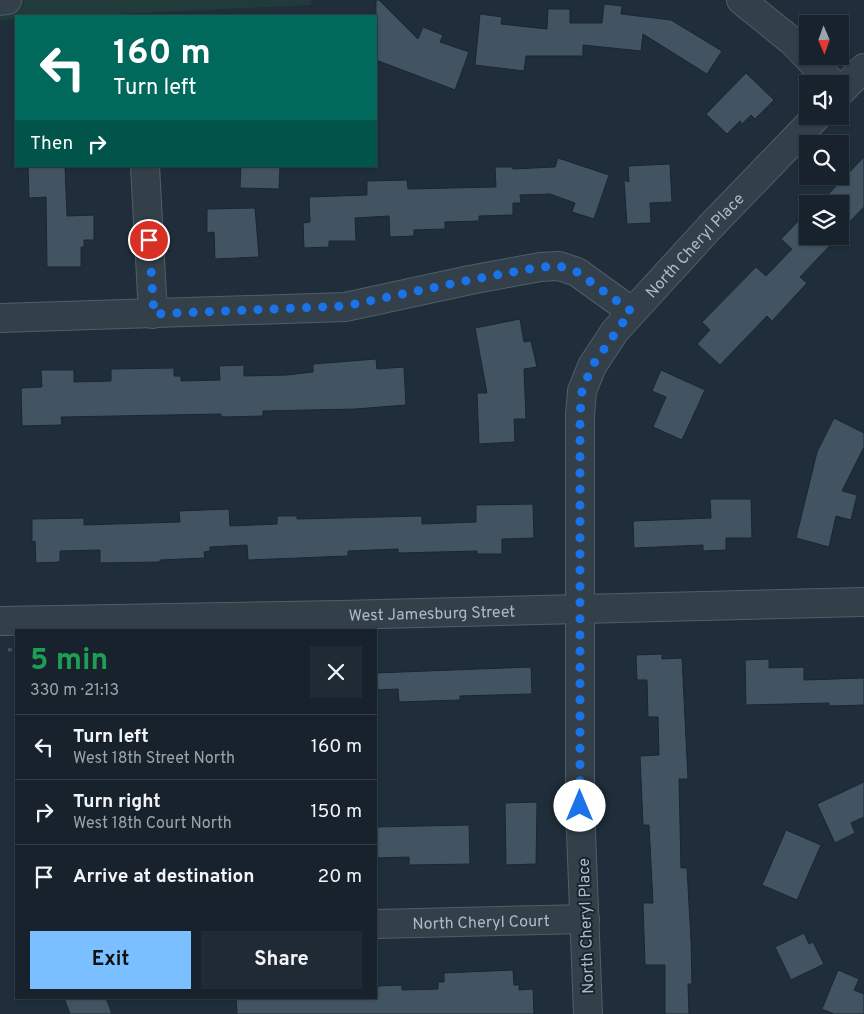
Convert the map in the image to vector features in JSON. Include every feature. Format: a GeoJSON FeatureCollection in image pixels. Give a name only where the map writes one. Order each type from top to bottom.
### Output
{"type":"FeatureCollection","features":[{"type":"Feature","properties":{"kind":"street"},"geometry":{"type":"LineString","coordinates":[[0,0],[7,0]]}},
{"type":"Feature","properties":{"kind":"street"},"geometry":{"type":"LineString","coordinates":[[741,0],[793,42],[824,75]]}},
{"type":"Feature","properties":{"kind":"street"},"geometry":{"type":"LineString","coordinates":[[849,83],[864,68]]}},
{"type":"Feature","properties":{"kind":"street","name":"North Cheryl Place"},"geometry":{"type":"LineString","coordinates":[[588,1014],[580,806],[580,415],[582,391],[592,366],[631,311],[808,125]]}},
{"type":"Feature","properties":{"kind":"street"},"geometry":{"type":"LineString","coordinates":[[145,167],[154,314]]}},
{"type":"Feature","properties":{"kind":"street"},"geometry":{"type":"LineString","coordinates":[[0,318],[345,306],[470,280],[540,267],[559,266],[577,272],[631,311]]}},
{"type":"Feature","properties":{"kind":"street","name":"West Jamesburg Street"},"geometry":{"type":"LineString","coordinates":[[0,620],[340,615],[580,607],[864,602]]}},
{"type":"Feature","properties":{"kind":"street","name":"North Cheryl Court"},"geometry":{"type":"LineString","coordinates":[[377,924],[585,920]]}},
{"type":"Feature","properties":{"kind":"path"},"geometry":{"type":"LineString","coordinates":[[8,650],[15,649]]}},
{"type":"Feature","properties":{"kind":"green space"},"geometry":{"type":"Polygon","coordinates":[[[0,0],[311,0],[311,5],[100,15],[15,15],[15,19],[0,20],[0,0]]]}},
{"type":"Feature","properties":{"kind":"building"},"geometry":{"type":"Polygon","coordinates":[[[376,0],[379,0],[418,39],[423,27],[443,35],[440,42],[469,52],[455,90],[377,60],[376,0]]]}},
{"type":"Feature","properties":{"kind":"building"},"geometry":{"type":"Polygon","coordinates":[[[604,4],[622,6],[621,14],[671,20],[722,51],[707,74],[643,34],[641,51],[583,45],[583,56],[526,56],[524,71],[475,65],[480,14],[502,17],[501,24],[547,29],[548,9],[570,9],[570,23],[602,23],[604,4]]]}},
{"type":"Feature","properties":{"kind":"building"},"geometry":{"type":"Polygon","coordinates":[[[746,73],[774,100],[755,119],[751,115],[742,124],[740,121],[727,134],[706,114],[746,73]]]}},
{"type":"Feature","properties":{"kind":"building"},"geometry":{"type":"Polygon","coordinates":[[[864,157],[864,207],[849,223],[849,195],[828,195],[837,185],[849,185],[849,173],[864,157]]]}},
{"type":"Feature","properties":{"kind":"building"},"geometry":{"type":"Polygon","coordinates":[[[558,158],[609,175],[594,219],[572,212],[575,203],[550,194],[520,195],[521,203],[513,203],[513,215],[479,216],[479,221],[445,222],[445,229],[414,230],[414,236],[390,237],[389,216],[355,218],[356,241],[329,241],[329,247],[304,248],[303,223],[310,222],[309,197],[367,195],[367,181],[407,180],[408,189],[496,187],[495,167],[512,167],[513,169],[555,167],[558,158]]]}},
{"type":"Feature","properties":{"kind":"building"},"geometry":{"type":"Polygon","coordinates":[[[670,164],[672,202],[650,203],[651,223],[627,224],[624,180],[629,182],[628,166],[670,164]]]}},
{"type":"Feature","properties":{"kind":"building"},"geometry":{"type":"Polygon","coordinates":[[[28,167],[65,167],[67,216],[94,215],[94,240],[84,240],[84,247],[81,247],[81,267],[47,267],[46,197],[29,198],[28,167]]]}},
{"type":"Feature","properties":{"kind":"building"},"geometry":{"type":"Polygon","coordinates":[[[241,167],[280,167],[279,189],[240,188],[241,167]]]}},
{"type":"Feature","properties":{"kind":"building"},"geometry":{"type":"Polygon","coordinates":[[[255,208],[259,257],[215,259],[214,232],[207,233],[207,209],[255,208]]]}},
{"type":"Feature","properties":{"kind":"building"},"geometry":{"type":"Polygon","coordinates":[[[799,220],[799,245],[830,245],[800,277],[807,283],[772,321],[767,316],[720,365],[697,344],[710,330],[702,322],[756,267],[766,276],[792,249],[781,239],[799,220]]]}},
{"type":"Feature","properties":{"kind":"building"},"geometry":{"type":"Polygon","coordinates":[[[520,319],[524,342],[531,341],[537,367],[524,369],[526,419],[514,419],[515,442],[479,444],[477,393],[487,393],[475,328],[520,319]]]}},
{"type":"Feature","properties":{"kind":"building"},"geometry":{"type":"Polygon","coordinates":[[[376,359],[377,369],[404,367],[406,405],[355,409],[263,411],[263,416],[221,417],[221,414],[61,417],[62,425],[22,426],[21,388],[42,387],[41,370],[74,370],[74,382],[111,381],[111,369],[174,368],[174,376],[181,376],[181,381],[220,380],[219,366],[244,365],[244,376],[287,375],[313,372],[313,364],[376,359]]]}},
{"type":"Feature","properties":{"kind":"building"},"geometry":{"type":"Polygon","coordinates":[[[661,370],[705,390],[682,440],[653,427],[666,397],[652,391],[661,370]]]}},
{"type":"Feature","properties":{"kind":"building"},"geometry":{"type":"Polygon","coordinates":[[[834,418],[864,433],[864,447],[842,491],[857,495],[851,520],[836,516],[829,547],[796,538],[817,452],[834,418]]]}},
{"type":"Feature","properties":{"kind":"building"},"geometry":{"type":"Polygon","coordinates":[[[710,499],[751,499],[752,538],[726,538],[726,550],[703,551],[703,545],[634,548],[633,521],[711,518],[710,499]]]}},
{"type":"Feature","properties":{"kind":"building"},"geometry":{"type":"Polygon","coordinates":[[[533,504],[534,538],[502,539],[502,554],[477,554],[477,551],[398,553],[398,549],[348,551],[348,556],[248,560],[247,545],[210,547],[210,551],[204,552],[205,558],[160,560],[160,562],[100,563],[100,550],[60,551],[60,562],[36,563],[35,541],[32,542],[32,519],[84,518],[84,525],[180,522],[179,511],[229,509],[230,526],[277,524],[277,516],[297,516],[297,519],[422,516],[422,524],[476,522],[476,505],[533,504]]]}},
{"type":"Feature","properties":{"kind":"building"},"geometry":{"type":"Polygon","coordinates":[[[662,654],[662,659],[682,658],[688,779],[679,779],[681,868],[687,868],[691,941],[692,984],[688,984],[689,1014],[665,1014],[665,965],[645,965],[643,903],[653,903],[649,825],[643,825],[640,756],[659,755],[658,717],[648,717],[647,680],[637,680],[636,655],[662,654]]]}},
{"type":"Feature","properties":{"kind":"building"},"geometry":{"type":"Polygon","coordinates":[[[769,659],[769,668],[804,667],[804,680],[864,678],[864,705],[829,706],[829,703],[746,705],[745,660],[769,659]]]}},
{"type":"Feature","properties":{"kind":"building"},"geometry":{"type":"Polygon","coordinates":[[[531,667],[532,694],[460,696],[460,700],[399,702],[398,689],[377,690],[377,673],[531,667]]]}},
{"type":"Feature","properties":{"kind":"building"},"geometry":{"type":"Polygon","coordinates":[[[864,782],[864,817],[851,823],[855,833],[835,843],[817,804],[864,782]]]}},
{"type":"Feature","properties":{"kind":"building"},"geometry":{"type":"Polygon","coordinates":[[[537,802],[536,864],[506,865],[505,803],[537,802]]]}},
{"type":"Feature","properties":{"kind":"building"},"geometry":{"type":"Polygon","coordinates":[[[469,825],[470,864],[409,865],[409,857],[377,858],[377,827],[469,825]]]}},
{"type":"Feature","properties":{"kind":"building"},"geometry":{"type":"Polygon","coordinates":[[[786,830],[821,845],[797,900],[762,885],[786,830]]]}},
{"type":"Feature","properties":{"kind":"building"},"geometry":{"type":"Polygon","coordinates":[[[804,933],[809,944],[813,942],[824,964],[791,980],[775,947],[804,933]]]}},
{"type":"Feature","properties":{"kind":"building"},"geometry":{"type":"Polygon","coordinates":[[[513,970],[514,985],[519,985],[519,990],[533,989],[534,1014],[237,1014],[236,999],[377,999],[378,986],[402,985],[402,990],[438,989],[438,982],[444,982],[444,973],[513,970]]]}},
{"type":"Feature","properties":{"kind":"building"},"geometry":{"type":"Polygon","coordinates":[[[838,970],[859,979],[854,990],[864,994],[864,1014],[834,1014],[822,1009],[838,970]]]}},
{"type":"Feature","properties":{"kind":"building"},"geometry":{"type":"Polygon","coordinates":[[[64,999],[106,999],[112,1014],[70,1014],[64,999]]]}},
{"type":"Feature","properties":{"kind":"route"},"geometry":{"type":"LineString","coordinates":[[149,240],[154,314],[345,306],[470,280],[540,267],[559,266],[577,272],[631,311],[592,366],[582,391],[580,415],[580,806]]}}]}
